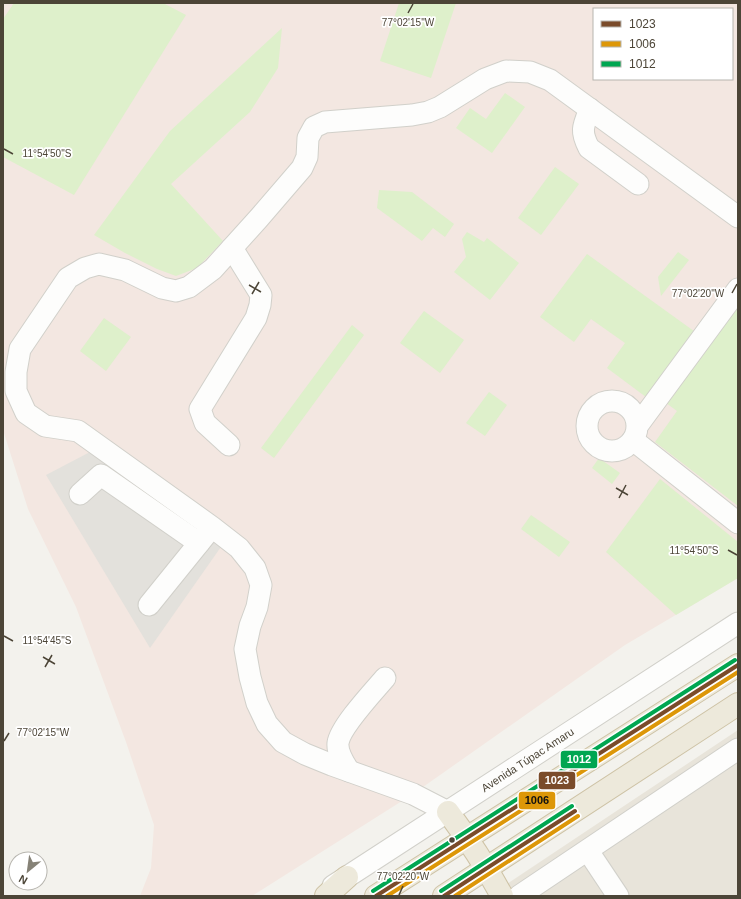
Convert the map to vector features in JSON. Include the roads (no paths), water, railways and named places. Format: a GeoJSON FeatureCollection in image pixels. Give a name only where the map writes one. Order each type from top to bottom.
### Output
{"type":"FeatureCollection","features":[{"type":"Feature","properties":{"kind":"highway"},"geometry":{"type":"LineString","coordinates":[[376,896],[738,665]]}},
{"type":"Feature","properties":{"kind":"highway"},"geometry":{"type":"LineString","coordinates":[[444,896],[738,704]]}},
{"type":"Feature","properties":{"kind":"highway"},"geometry":{"type":"LineString","coordinates":[[448,812],[487,868],[502,896]]}},
{"type":"Feature","properties":{"kind":"highway"},"geometry":{"type":"LineString","coordinates":[[326,896],[347,877]]}},
{"type":"Feature","properties":{"kind":"street"},"geometry":{"type":"LineString","coordinates":[[448,812],[413,794],[305,754],[283,742],[267,724],[257,703],[245,649],[250,626],[257,607],[261,585],[255,568],[240,548],[78,431],[45,426],[26,413],[16,391],[16,372],[20,349],[68,278],[85,268],[99,264],[125,270],[162,288],[176,291],[189,287],[214,269],[302,168],[307,157],[308,138],[314,127],[325,122],[412,116],[428,112],[440,107],[485,79],[506,71],[530,72],[550,80],[738,216]]}},
{"type":"Feature","properties":{"kind":"street"},"geometry":{"type":"LineString","coordinates":[[590,109],[583,126],[585,141],[589,148],[638,184]]}},
{"type":"Feature","properties":{"kind":"street"},"geometry":{"type":"LineString","coordinates":[[229,445],[205,423],[200,409],[256,318],[261,295],[232,248]]}},
{"type":"Feature","properties":{"kind":"street"},"geometry":{"type":"LineString","coordinates":[[738,289],[635,433],[738,523]]}},
{"type":"Feature","properties":{"kind":"street"},"geometry":{"type":"LineString","coordinates":[[80,494],[101,475],[198,543]]}},
{"type":"Feature","properties":{"kind":"street"},"geometry":{"type":"LineString","coordinates":[[149,605],[212,527]]}},
{"type":"Feature","properties":{"kind":"street","name":"Avenida Túpac Amaru"},"geometry":{"type":"LineString","coordinates":[[318,896],[738,623]]}},
{"type":"Feature","properties":{"kind":"street"},"geometry":{"type":"LineString","coordinates":[[349,771],[341,758],[338,743],[340,736],[343,729],[385,678]]}},
{"type":"Feature","properties":{"kind":"street"},"geometry":{"type":"LineString","coordinates":[[519,896],[738,749]]}},
{"type":"Feature","properties":{"kind":"street"},"geometry":{"type":"LineString","coordinates":[[588,851],[618,896]]}}]}
